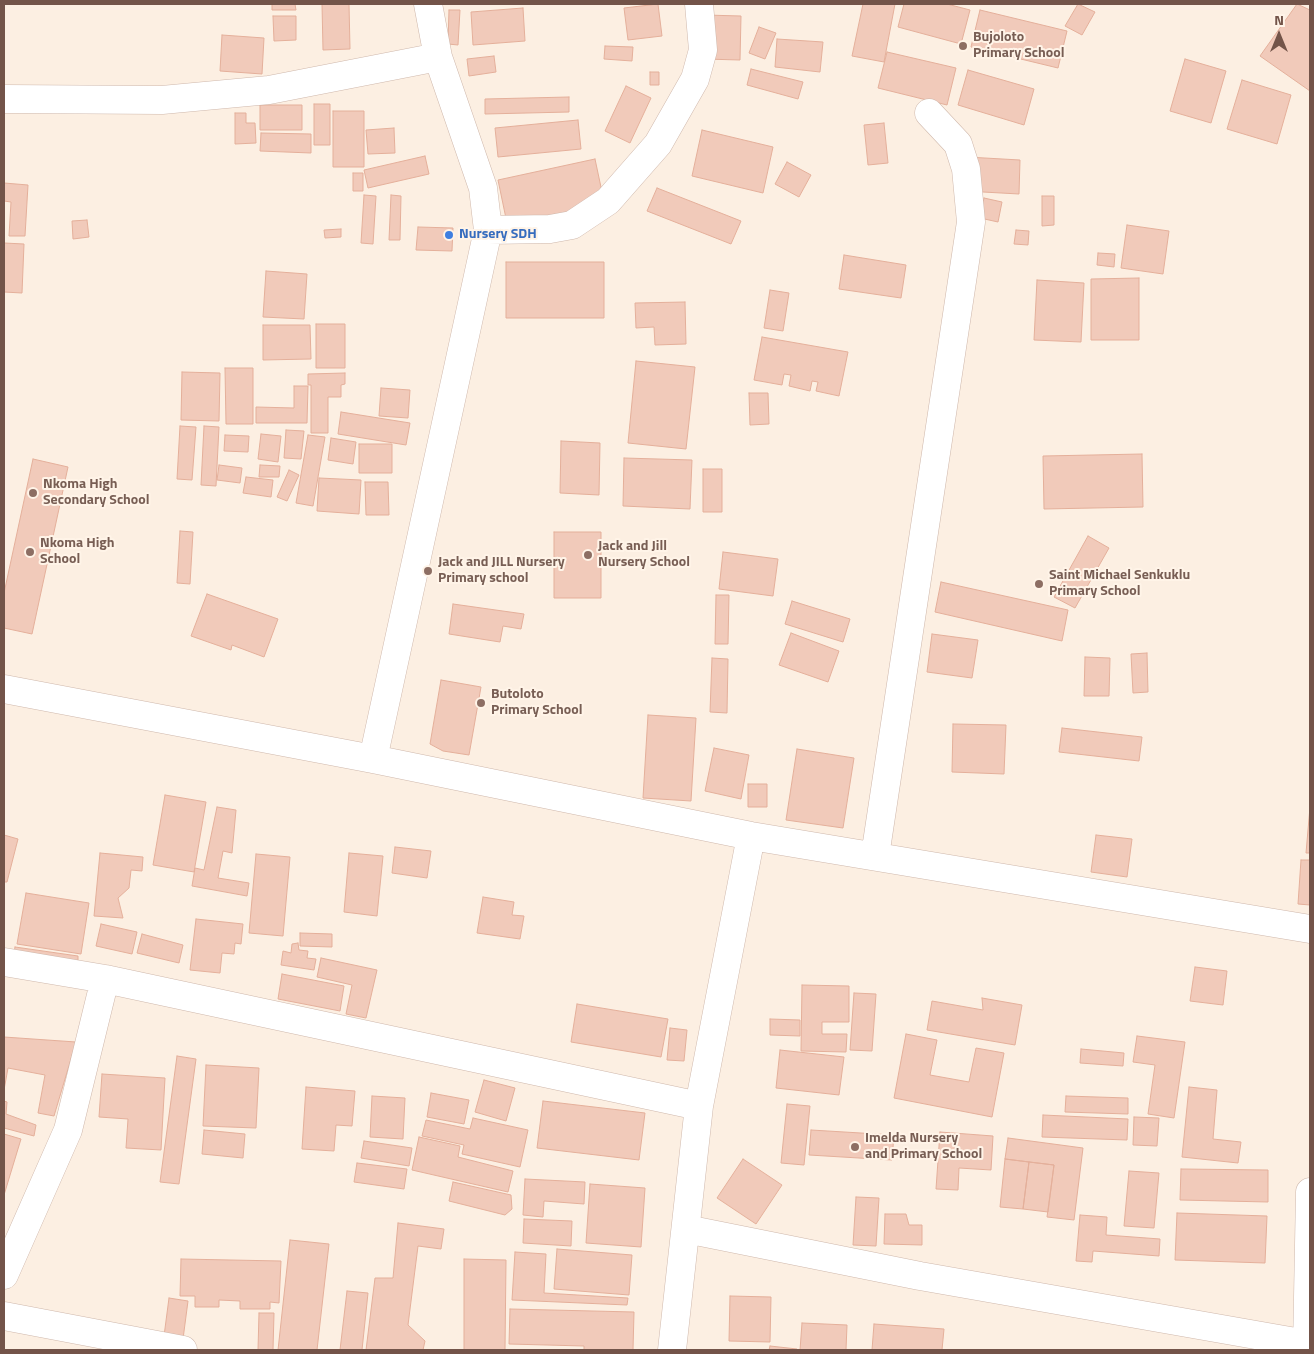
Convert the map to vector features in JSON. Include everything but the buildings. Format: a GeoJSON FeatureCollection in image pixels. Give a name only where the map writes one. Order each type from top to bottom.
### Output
{"type":"FeatureCollection","features":[{"type":"Feature","properties":{"kind":"street"},"geometry":{"type":"LineString","coordinates":[[373,759],[488,230],[483,188],[438,57],[428,4]]}},
{"type":"Feature","properties":{"kind":"street"},"geometry":{"type":"LineString","coordinates":[[488,230],[550,229],[572,225],[608,201],[658,144],[696,78],[703,50],[699,4]]}},
{"type":"Feature","properties":{"kind":"street"},"geometry":{"type":"LineString","coordinates":[[4,99],[162,100],[269,90],[438,57]]}},
{"type":"Feature","properties":{"kind":"street"},"geometry":{"type":"LineString","coordinates":[[875,856],[972,222],[966,169],[958,144],[929,113]]}},
{"type":"Feature","properties":{"kind":"street"},"geometry":{"type":"LineString","coordinates":[[4,689],[373,759],[751,836],[1310,929]]}},
{"type":"Feature","properties":{"kind":"street"},"geometry":{"type":"LineString","coordinates":[[672,1350],[699,1106],[751,836]]}},
{"type":"Feature","properties":{"kind":"street"},"geometry":{"type":"LineString","coordinates":[[4,962],[105,980],[699,1106]]}},
{"type":"Feature","properties":{"kind":"street"},"geometry":{"type":"LineString","coordinates":[[4,1275],[68,1130],[105,980]]}},
{"type":"Feature","properties":{"kind":"street"},"geometry":{"type":"LineString","coordinates":[[686,1228],[920,1276],[1307,1347],[1310,1192]]}},
{"type":"Feature","properties":{"kind":"street"},"geometry":{"type":"LineString","coordinates":[[4,1316],[183,1350]]}},
{"type":"Feature","properties":{"kind":"place","name":"Bujoloto Primary School"},"geometry":{"type":"Point","coordinates":[963,46]}},
{"type":"Feature","properties":{"kind":"place","name":"Nursery SDH"},"geometry":{"type":"Point","coordinates":[449,235]}},
{"type":"Feature","properties":{"kind":"place","name":"Nkoma High Secondary School"},"geometry":{"type":"Point","coordinates":[33,493]}},
{"type":"Feature","properties":{"kind":"place","name":"Nkoma High School"},"geometry":{"type":"Point","coordinates":[30,552]}},
{"type":"Feature","properties":{"kind":"place","name":"Jack and Jill Nursery School"},"geometry":{"type":"Point","coordinates":[588,555]}},
{"type":"Feature","properties":{"kind":"place","name":"Jack and JILL Nursery Primary school"},"geometry":{"type":"Point","coordinates":[428,571]}},
{"type":"Feature","properties":{"kind":"place","name":"Saint Michael Senkuklu Primary School"},"geometry":{"type":"Point","coordinates":[1039,584]}},
{"type":"Feature","properties":{"kind":"place","name":"Butoloto Primary School"},"geometry":{"type":"Point","coordinates":[481,703]}},
{"type":"Feature","properties":{"kind":"place","name":"Imelda Nursery and Primary School"},"geometry":{"type":"Point","coordinates":[855,1147]}}]}
